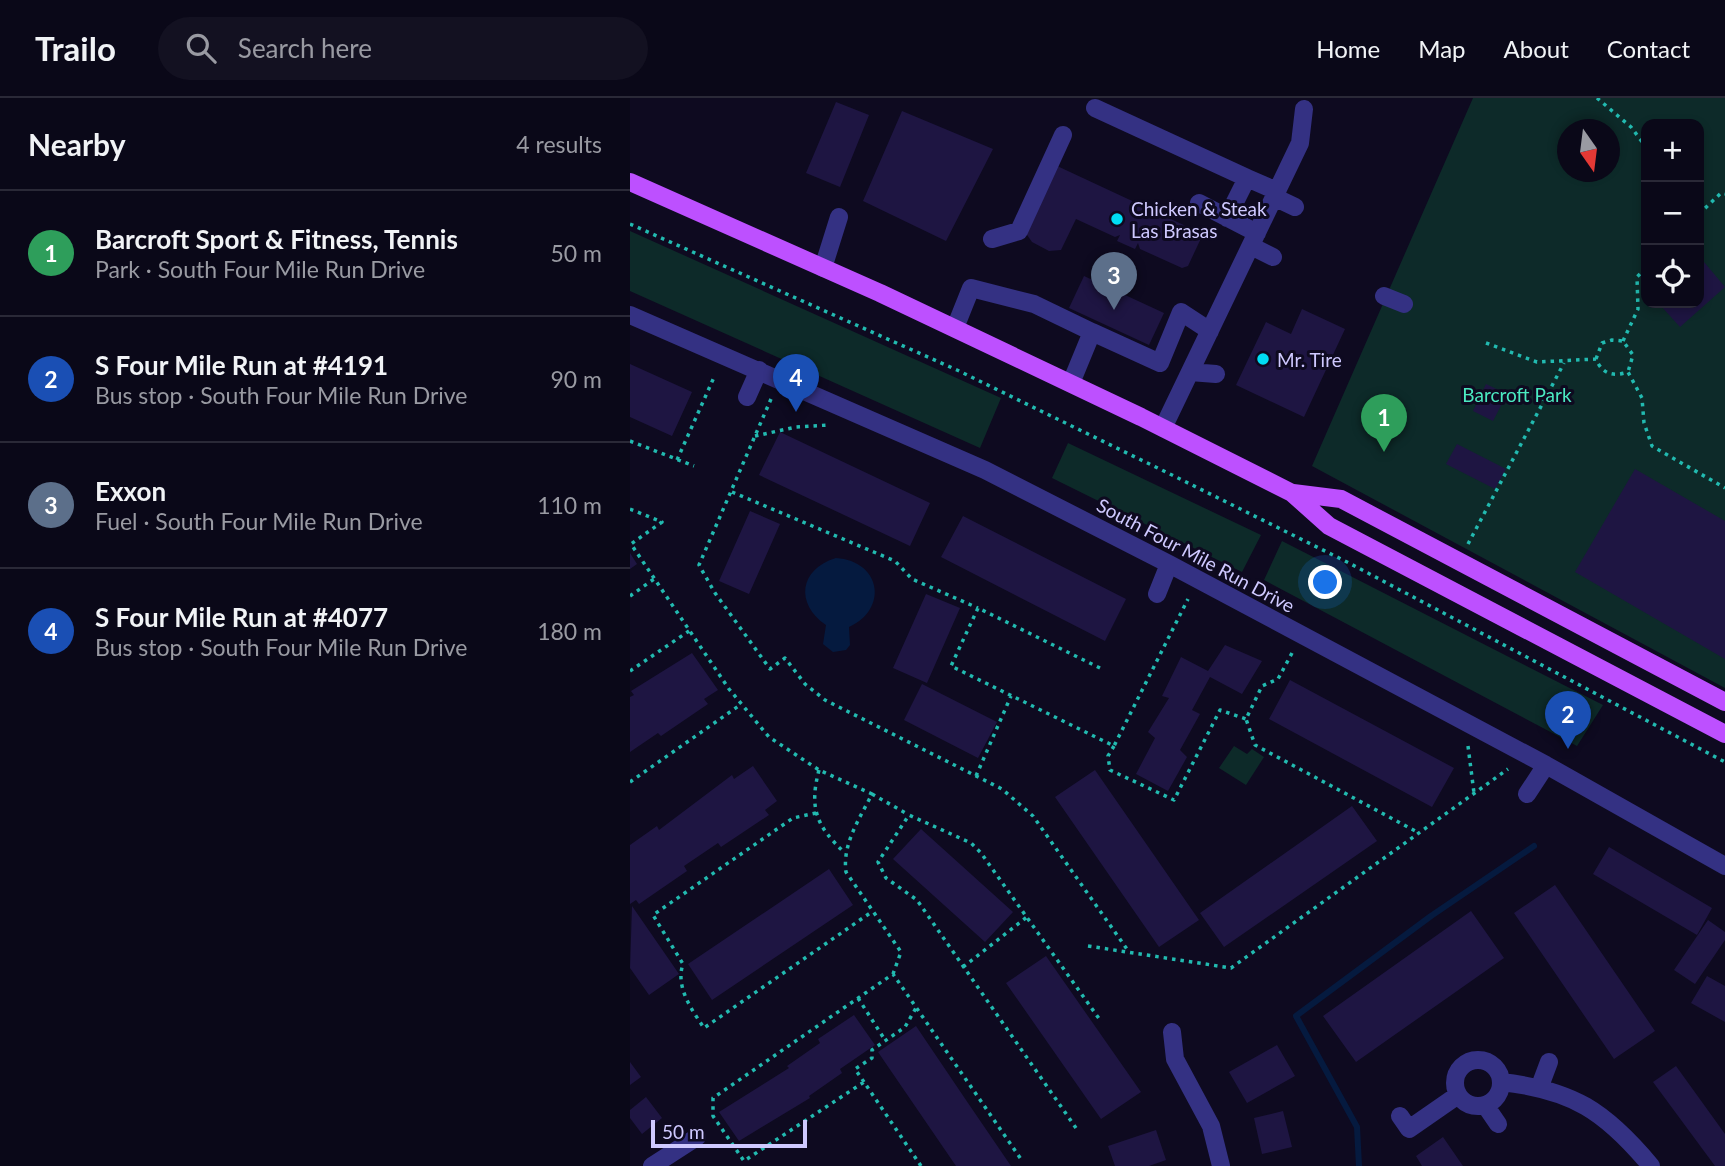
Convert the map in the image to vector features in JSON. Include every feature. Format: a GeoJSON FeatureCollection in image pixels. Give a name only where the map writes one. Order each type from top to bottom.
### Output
{"type":"FeatureCollection","features":[{"type":"Feature","properties":{"kind":"main road"},"geometry":{"type":"LineString","coordinates":[[630,181],[955,328],[1292,493],[1329,526],[1725,734]]}},
{"type":"Feature","properties":{"kind":"main road"},"geometry":{"type":"LineString","coordinates":[[1292,493],[1341,499],[1725,702]]}},
{"type":"Feature","properties":{"kind":"street"},"geometry":{"type":"LineString","coordinates":[[1095,108],[1247,178],[1295,207]]}},
{"type":"Feature","properties":{"kind":"street"},"geometry":{"type":"LineString","coordinates":[[1163,428],[1300,144],[1304,109]]}},
{"type":"Feature","properties":{"kind":"street"},"geometry":{"type":"LineString","coordinates":[[992,239],[1019,231],[1063,135]]}},
{"type":"Feature","properties":{"kind":"street"},"geometry":{"type":"LineString","coordinates":[[1227,218],[1247,178]]}},
{"type":"Feature","properties":{"kind":"street"},"geometry":{"type":"LineString","coordinates":[[1199,203],[1227,218],[1273,257]]}},
{"type":"Feature","properties":{"kind":"street"},"geometry":{"type":"LineString","coordinates":[[823,268],[839,217]]}},
{"type":"Feature","properties":{"kind":"street"},"geometry":{"type":"LineString","coordinates":[[955,328],[971,288],[1034,304],[1160,363],[1181,312],[1210,331]]}},
{"type":"Feature","properties":{"kind":"street"},"geometry":{"type":"LineString","coordinates":[[1384,296],[1405,304]]}},
{"type":"Feature","properties":{"kind":"street","name":"South Four Mile Run Drive"},"geometry":{"type":"LineString","coordinates":[[630,315],[985,470],[1169,564],[1546,765],[1725,866]]}},
{"type":"Feature","properties":{"kind":"street"},"geometry":{"type":"LineString","coordinates":[[1071,383],[1092,332]]}},
{"type":"Feature","properties":{"kind":"street"},"geometry":{"type":"LineString","coordinates":[[747,397],[759,370]]}},
{"type":"Feature","properties":{"kind":"street"},"geometry":{"type":"LineString","coordinates":[[1190,372],[1216,374]]}},
{"type":"Feature","properties":{"kind":"street"},"geometry":{"type":"LineString","coordinates":[[1157,594],[1169,564]]}},
{"type":"Feature","properties":{"kind":"street"},"geometry":{"type":"LineString","coordinates":[[1527,794],[1546,765]]}},
{"type":"Feature","properties":{"kind":"street"},"geometry":{"type":"LineString","coordinates":[[1172,1032],[1175,1059],[1211,1126],[1221,1166]]}},
{"type":"Feature","properties":{"kind":"street"},"geometry":{"type":"LineString","coordinates":[[1478,1060],[1489,1063],[1498,1071],[1501,1082],[1499,1094],[1485,1105],[1467,1104],[1458,1095],[1455,1083],[1458,1072],[1466,1064],[1478,1060]]}},
{"type":"Feature","properties":{"kind":"street"},"geometry":{"type":"LineString","coordinates":[[1540,1087],[1549,1062]]}},
{"type":"Feature","properties":{"kind":"street"},"geometry":{"type":"LineString","coordinates":[[1501,1082],[1540,1087],[1576,1099],[1621,1130],[1651,1166]]}},
{"type":"Feature","properties":{"kind":"street"},"geometry":{"type":"LineString","coordinates":[[1400,1116],[1409,1129],[1458,1095]]}},
{"type":"Feature","properties":{"kind":"street"},"geometry":{"type":"LineString","coordinates":[[1485,1105],[1498,1124]]}},
{"type":"Feature","properties":{"kind":"street"},"geometry":{"type":"LineString","coordinates":[[652,1166],[697,1136]]}},
{"type":"Feature","properties":{"kind":"path"},"geometry":{"type":"LineString","coordinates":[[1597,98],[1631,127],[1641,140]]}},
{"type":"Feature","properties":{"kind":"path"},"geometry":{"type":"LineString","coordinates":[[1704,209],[1721,193],[1725,194]]}},
{"type":"Feature","properties":{"kind":"path"},"geometry":{"type":"LineString","coordinates":[[630,224],[957,370],[1184,481],[1374,575],[1725,762]]}},
{"type":"Feature","properties":{"kind":"path"},"geometry":{"type":"LineString","coordinates":[[1623,341],[1638,309],[1637,278],[1641,274]]}},
{"type":"Feature","properties":{"kind":"path"},"geometry":{"type":"LineString","coordinates":[[1623,341],[1602,344],[1596,359],[1599,368],[1607,373],[1618,376],[1628,372]]}},
{"type":"Feature","properties":{"kind":"path"},"geometry":{"type":"LineString","coordinates":[[1623,341],[1633,355],[1628,372],[1642,398],[1644,423],[1652,446],[1725,488]]}},
{"type":"Feature","properties":{"kind":"path"},"geometry":{"type":"LineString","coordinates":[[1486,343],[1536,362],[1564,363],[1596,359]]}},
{"type":"Feature","properties":{"kind":"path"},"geometry":{"type":"LineString","coordinates":[[1465,549],[1564,363]]}},
{"type":"Feature","properties":{"kind":"path"},"geometry":{"type":"LineString","coordinates":[[677,460],[715,375]]}},
{"type":"Feature","properties":{"kind":"path"},"geometry":{"type":"LineString","coordinates":[[771,400],[699,565],[715,593],[770,669],[785,659],[805,684],[825,700],[1002,789],[1033,816],[1129,952]]}},
{"type":"Feature","properties":{"kind":"path"},"geometry":{"type":"LineString","coordinates":[[755,436],[796,427],[828,425]]}},
{"type":"Feature","properties":{"kind":"path"},"geometry":{"type":"LineString","coordinates":[[630,441],[694,466]]}},
{"type":"Feature","properties":{"kind":"path"},"geometry":{"type":"LineString","coordinates":[[732,491],[895,561],[912,579],[1100,668]]}},
{"type":"Feature","properties":{"kind":"path"},"geometry":{"type":"LineString","coordinates":[[630,509],[662,522],[631,544],[741,705],[769,737],[819,770],[971,843],[1100,1020]]}},
{"type":"Feature","properties":{"kind":"path"},"geometry":{"type":"LineString","coordinates":[[630,596],[654,579]]}},
{"type":"Feature","properties":{"kind":"path"},"geometry":{"type":"LineString","coordinates":[[1188,599],[1108,756],[1110,770],[1174,800],[1220,710],[1245,719],[1255,744],[1419,833]]}},
{"type":"Feature","properties":{"kind":"path"},"geometry":{"type":"LineString","coordinates":[[978,608],[951,666],[1114,746]]}},
{"type":"Feature","properties":{"kind":"path"},"geometry":{"type":"LineString","coordinates":[[630,671],[690,631]]}},
{"type":"Feature","properties":{"kind":"path"},"geometry":{"type":"LineString","coordinates":[[1245,719],[1262,687],[1278,679],[1292,653]]}},
{"type":"Feature","properties":{"kind":"path"},"geometry":{"type":"LineString","coordinates":[[976,776],[1011,696]]}},
{"type":"Feature","properties":{"kind":"path"},"geometry":{"type":"LineString","coordinates":[[630,782],[741,705]]}},
{"type":"Feature","properties":{"kind":"path"},"geometry":{"type":"LineString","coordinates":[[1468,746],[1474,793]]}},
{"type":"Feature","properties":{"kind":"path"},"geometry":{"type":"LineString","coordinates":[[1088,946],[1231,968],[1508,769]]}},
{"type":"Feature","properties":{"kind":"path"},"geometry":{"type":"LineString","coordinates":[[819,770],[813,794],[816,813],[822,828],[845,853]]}},
{"type":"Feature","properties":{"kind":"path"},"geometry":{"type":"LineString","coordinates":[[864,1082],[744,1161],[713,1116],[713,1098],[893,974],[901,952],[846,872],[845,853],[872,794]]}},
{"type":"Feature","properties":{"kind":"path"},"geometry":{"type":"LineString","coordinates":[[816,813],[793,818],[653,915],[683,964],[681,971],[686,1000],[704,1028],[873,911]]}},
{"type":"Feature","properties":{"kind":"path"},"geometry":{"type":"LineString","coordinates":[[909,815],[878,862],[880,871],[917,900],[1076,1128]]}},
{"type":"Feature","properties":{"kind":"path"},"geometry":{"type":"LineString","coordinates":[[963,967],[1027,918]]}},
{"type":"Feature","properties":{"kind":"path"},"geometry":{"type":"LineString","coordinates":[[893,974],[1023,1162]]}},
{"type":"Feature","properties":{"kind":"path"},"geometry":{"type":"LineString","coordinates":[[858,998],[886,1041]]}},
{"type":"Feature","properties":{"kind":"path"},"geometry":{"type":"LineString","coordinates":[[916,1008],[910,1013],[905,1027],[872,1050],[872,1058],[855,1069],[921,1166]]}},
{"type":"Feature","properties":{"kind":"green space","name":"Barcroft Park"},"geometry":{"type":"Polygon","coordinates":[[[1473,98],[1725,98],[1725,688],[1312,466],[1473,98]]]}},
{"type":"Feature","properties":{"kind":"green space"},"geometry":{"type":"Polygon","coordinates":[[[630,231],[1001,398],[980,448],[630,291],[630,231]]]}},
{"type":"Feature","properties":{"kind":"green space"},"geometry":{"type":"Polygon","coordinates":[[[1068,443],[1261,535],[1242,572],[1052,478],[1068,443]]]}},
{"type":"Feature","properties":{"kind":"green space"},"geometry":{"type":"Polygon","coordinates":[[[1282,541],[1603,705],[1577,746],[1264,580],[1282,541]]]}},
{"type":"Feature","properties":{"kind":"green space"},"geometry":{"type":"Polygon","coordinates":[[[1234,746],[1247,754],[1252,749],[1264,757],[1246,785],[1219,768],[1234,746]]]}},
{"type":"Feature","properties":{"kind":"water"},"geometry":{"type":"Polygon","coordinates":[[[836,558],[851,561],[863,568],[870,576],[874,598],[862,619],[849,627],[850,645],[846,650],[833,652],[823,644],[826,625],[809,607],[806,588],[808,578],[814,570],[836,558]]]}},
{"type":"Feature","properties":{"kind":"building"},"geometry":{"type":"Polygon","coordinates":[[[836,102],[869,115],[840,187],[806,173],[836,102]]]}},
{"type":"Feature","properties":{"kind":"building"},"geometry":{"type":"Polygon","coordinates":[[[902,111],[993,149],[946,241],[863,201],[902,111]]]}},
{"type":"Feature","properties":{"kind":"building"},"geometry":{"type":"Polygon","coordinates":[[[1055,165],[1203,234],[1188,266],[1182,268],[1140,249],[1138,243],[1135,249],[1117,241],[1120,235],[1115,237],[1076,219],[1061,250],[1049,251],[1032,242],[1025,232],[1055,165]]]}},
{"type":"Feature","properties":{"kind":"building"},"geometry":{"type":"Polygon","coordinates":[[[1704,262],[1725,287],[1704,306],[1704,262]]]}},
{"type":"Feature","properties":{"kind":"building"},"geometry":{"type":"Polygon","coordinates":[[[1084,276],[1164,313],[1149,345],[1069,308],[1084,276]]]}},
{"type":"Feature","properties":{"kind":"building"},"geometry":{"type":"Polygon","coordinates":[[[1663,308],[1701,308],[1680,327],[1663,308]]]}},
{"type":"Feature","properties":{"kind":"building"},"geometry":{"type":"Polygon","coordinates":[[[1302,309],[1345,329],[1304,417],[1236,385],[1266,322],[1291,334],[1302,309]]]}},
{"type":"Feature","properties":{"kind":"building"},"geometry":{"type":"Polygon","coordinates":[[[630,364],[692,392],[672,436],[630,417],[630,364]]]}},
{"type":"Feature","properties":{"kind":"building"},"geometry":{"type":"Polygon","coordinates":[[[1486,384],[1507,394],[1493,421],[1473,411],[1486,384]]]}},
{"type":"Feature","properties":{"kind":"building"},"geometry":{"type":"Polygon","coordinates":[[[780,432],[930,503],[910,546],[759,475],[780,432]]]}},
{"type":"Feature","properties":{"kind":"building"},"geometry":{"type":"Polygon","coordinates":[[[1457,444],[1506,469],[1495,489],[1446,464],[1457,444]]]}},
{"type":"Feature","properties":{"kind":"building"},"geometry":{"type":"Polygon","coordinates":[[[1635,469],[1725,521],[1725,659],[1575,572],[1635,469]]]}},
{"type":"Feature","properties":{"kind":"building"},"geometry":{"type":"Polygon","coordinates":[[[750,511],[780,524],[749,594],[719,581],[750,511]]]}},
{"type":"Feature","properties":{"kind":"building"},"geometry":{"type":"Polygon","coordinates":[[[963,516],[1126,599],[1105,641],[941,557],[963,516]]]}},
{"type":"Feature","properties":{"kind":"building"},"geometry":{"type":"Polygon","coordinates":[[[630,553],[637,564],[630,569],[630,553]]]}},
{"type":"Feature","properties":{"kind":"building"},"geometry":{"type":"Polygon","coordinates":[[[926,594],[960,608],[927,683],[893,668],[926,594]]]}},
{"type":"Feature","properties":{"kind":"building"},"geometry":{"type":"Polygon","coordinates":[[[1225,645],[1262,661],[1242,694],[1210,677],[1192,710],[1200,714],[1180,750],[1187,757],[1168,791],[1136,774],[1155,738],[1148,732],[1169,698],[1162,696],[1181,657],[1208,671],[1225,645]]]}},
{"type":"Feature","properties":{"kind":"building"},"geometry":{"type":"Polygon","coordinates":[[[692,653],[718,690],[704,699],[708,704],[661,736],[658,733],[630,752],[630,697],[634,695],[631,691],[692,653]]]}},
{"type":"Feature","properties":{"kind":"building"},"geometry":{"type":"Polygon","coordinates":[[[1290,680],[1454,768],[1432,807],[1269,719],[1290,680]]]}},
{"type":"Feature","properties":{"kind":"building"},"geometry":{"type":"Polygon","coordinates":[[[922,684],[997,722],[978,758],[904,720],[922,684]]]}},
{"type":"Feature","properties":{"kind":"building"},"geometry":{"type":"Polygon","coordinates":[[[753,766],[777,801],[765,810],[769,815],[721,847],[718,843],[684,866],[687,871],[639,904],[636,900],[630,904],[630,845],[657,826],[659,830],[732,775],[734,779],[753,766]]]}},
{"type":"Feature","properties":{"kind":"building"},"geometry":{"type":"Polygon","coordinates":[[[1095,770],[1199,920],[1159,947],[1055,797],[1095,770]]]}},
{"type":"Feature","properties":{"kind":"building"},"geometry":{"type":"Polygon","coordinates":[[[1352,806],[1377,841],[1224,947],[1200,913],[1352,806]]]}},
{"type":"Feature","properties":{"kind":"building"},"geometry":{"type":"Polygon","coordinates":[[[921,829],[1013,912],[985,942],[893,859],[921,829]]]}},
{"type":"Feature","properties":{"kind":"building"},"geometry":{"type":"Polygon","coordinates":[[[1609,847],[1712,908],[1697,935],[1593,874],[1609,847]]]}},
{"type":"Feature","properties":{"kind":"building"},"geometry":{"type":"Polygon","coordinates":[[[829,869],[853,905],[712,1000],[688,964],[829,869]]]}},
{"type":"Feature","properties":{"kind":"building"},"geometry":{"type":"Polygon","coordinates":[[[1555,885],[1655,1031],[1614,1059],[1514,913],[1555,885]]]}},
{"type":"Feature","properties":{"kind":"building"},"geometry":{"type":"Polygon","coordinates":[[[632,906],[679,974],[649,995],[630,968],[632,906]]]}},
{"type":"Feature","properties":{"kind":"building"},"geometry":{"type":"Polygon","coordinates":[[[1471,911],[1504,958],[1356,1062],[1323,1016],[1471,911]]]}},
{"type":"Feature","properties":{"kind":"building"},"geometry":{"type":"Polygon","coordinates":[[[1708,920],[1725,932],[1725,940],[1695,984],[1674,970],[1708,920]]]}},
{"type":"Feature","properties":{"kind":"building"},"geometry":{"type":"Polygon","coordinates":[[[1046,956],[1141,1092],[1101,1119],[1006,983],[1046,956]]]}},
{"type":"Feature","properties":{"kind":"building"},"geometry":{"type":"Polygon","coordinates":[[[1707,976],[1725,986],[1725,1022],[1691,1003],[1707,976]]]}},
{"type":"Feature","properties":{"kind":"building"},"geometry":{"type":"Polygon","coordinates":[[[854,1015],[875,1045],[840,1069],[842,1073],[809,1096],[810,1098],[739,1141],[719,1112],[789,1068],[787,1066],[820,1043],[818,1039],[854,1015]]]}},
{"type":"Feature","properties":{"kind":"building"},"geometry":{"type":"Polygon","coordinates":[[[916,1026],[1011,1166],[956,1166],[878,1052],[916,1026]]]}},
{"type":"Feature","properties":{"kind":"building"},"geometry":{"type":"Polygon","coordinates":[[[1277,1045],[1295,1076],[1247,1103],[1229,1072],[1277,1045]]]}},
{"type":"Feature","properties":{"kind":"building"},"geometry":{"type":"Polygon","coordinates":[[[630,1062],[641,1077],[630,1085],[630,1062]]]}},
{"type":"Feature","properties":{"kind":"building"},"geometry":{"type":"Polygon","coordinates":[[[1676,1066],[1725,1134],[1725,1166],[1715,1166],[1653,1082],[1676,1066]]]}},
{"type":"Feature","properties":{"kind":"building"},"geometry":{"type":"Polygon","coordinates":[[[646,1097],[662,1118],[642,1134],[630,1118],[630,1110],[646,1097]]]}},
{"type":"Feature","properties":{"kind":"building"},"geometry":{"type":"Polygon","coordinates":[[[1283,1111],[1292,1147],[1262,1154],[1254,1118],[1283,1111]]]}},
{"type":"Feature","properties":{"kind":"building"},"geometry":{"type":"Polygon","coordinates":[[[1156,1130],[1166,1160],[1149,1166],[1115,1166],[1108,1146],[1156,1130]]]}},
{"type":"Feature","properties":{"kind":"building"},"geometry":{"type":"Polygon","coordinates":[[[1443,1137],[1463,1166],[1422,1166],[1416,1156],[1443,1137]]]}},
{"type":"Feature","properties":{"kind":"waterway"},"geometry":{"type":"LineString","coordinates":[[1359,1166],[1357,1127],[1296,1016],[1431,916],[1534,846]]}},
{"type":"Feature","properties":{"kind":"place","name":"Chicken & Steak Las Brasas"},"geometry":{"type":"Point","coordinates":[1117,219]}},
{"type":"Feature","properties":{"kind":"place","name":"Exxon"},"geometry":{"type":"Point","coordinates":[1114,310]}},
{"type":"Feature","properties":{"kind":"place","name":"Mr. Tire"},"geometry":{"type":"Point","coordinates":[1263,359]}},
{"type":"Feature","properties":{"kind":"place","name":"S Four Mile Run at #4077"},"geometry":{"type":"Point","coordinates":[796,412]}},
{"type":"Feature","properties":{"kind":"place","name":"Barcroft Sport & Fitness, Tennis"},"geometry":{"type":"Point","coordinates":[1384,452]}},
{"type":"Feature","properties":{"kind":"place","name":"S Four Mile Run at #4191"},"geometry":{"type":"Point","coordinates":[1568,749]}}]}
